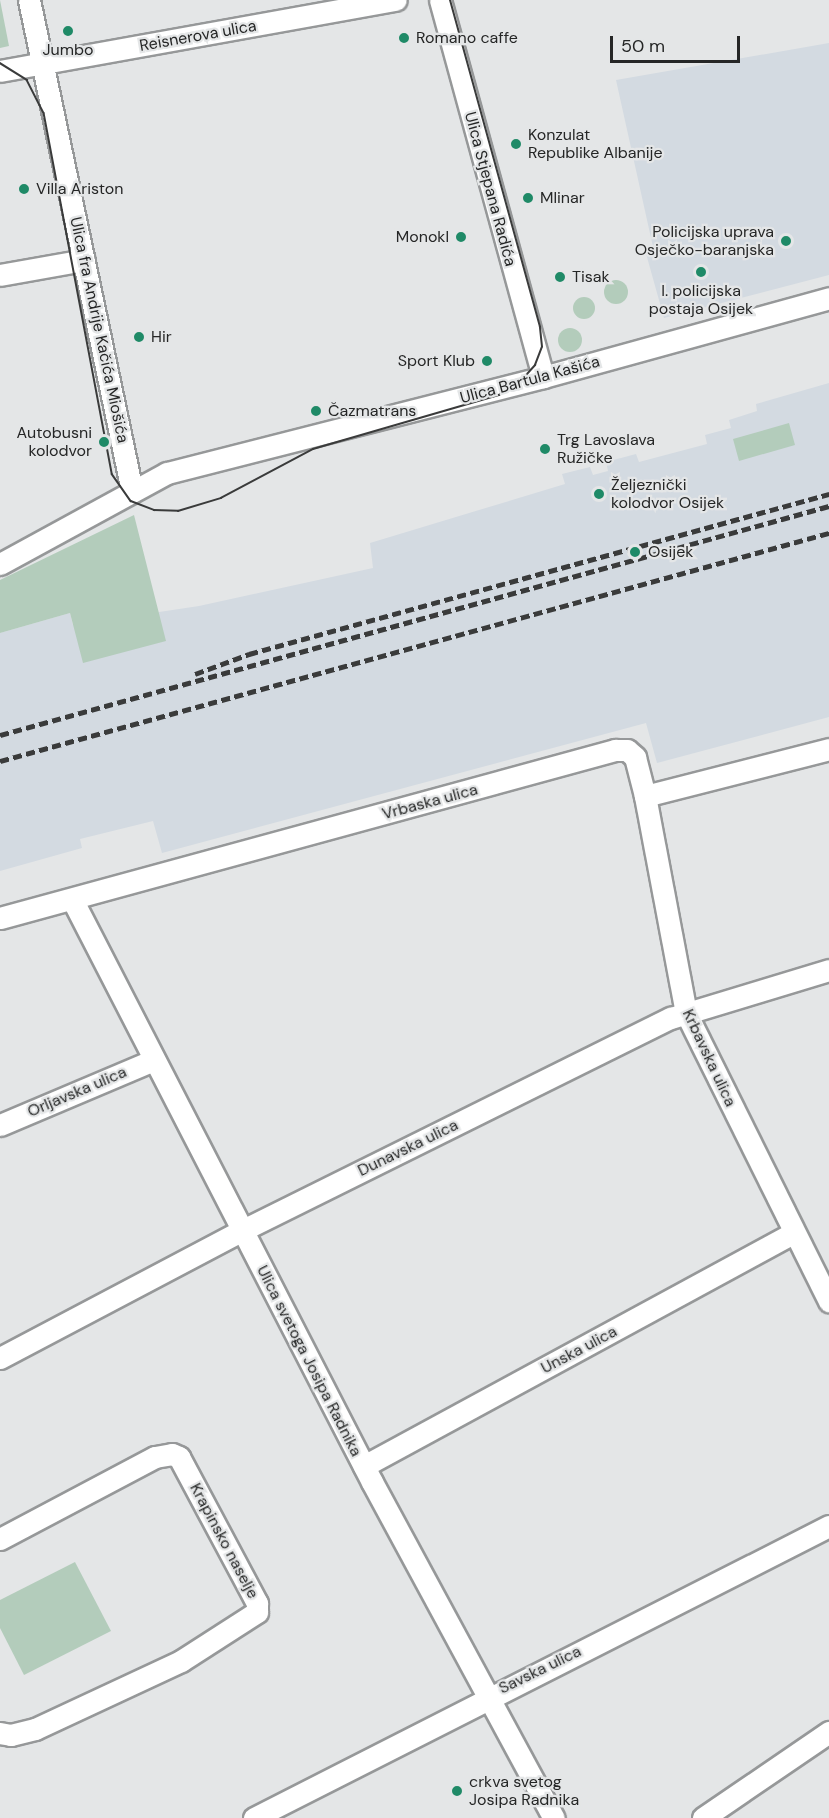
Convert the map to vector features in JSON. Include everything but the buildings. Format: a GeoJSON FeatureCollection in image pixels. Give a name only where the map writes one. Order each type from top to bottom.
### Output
{"type":"FeatureCollection","features":[{"type":"Feature","properties":{"kind":"street","name":"Ulica fra Andrije Kačića Miošića"},"geometry":{"type":"LineString","coordinates":[[29,0],[132,491]]}},
{"type":"Feature","properties":{"kind":"street","name":"Reisnerova ulica"},"geometry":{"type":"LineString","coordinates":[[0,71],[396,0]]}},
{"type":"Feature","properties":{"kind":"street","name":"Ulica Stjepana Radića"},"geometry":{"type":"LineString","coordinates":[[440,0],[543,377]]}},
{"type":"Feature","properties":{"kind":"street"},"geometry":{"type":"LineString","coordinates":[[0,274],[84,260]]}},
{"type":"Feature","properties":{"kind":"street","name":"Ulica Bartula Kašića"},"geometry":{"type":"LineString","coordinates":[[0,564],[167,473],[230,459],[543,377],[829,298]]}},
{"type":"Feature","properties":{"kind":"street"},"geometry":{"type":"LineString","coordinates":[[645,796],[829,749]]}},
{"type":"Feature","properties":{"kind":"street","name":"Vrbaska ulica"},"geometry":{"type":"LineString","coordinates":[[0,918],[615,750],[627,750],[635,757],[645,796]]}},
{"type":"Feature","properties":{"kind":"street","name":"Krbavska ulica"},"geometry":{"type":"LineString","coordinates":[[645,796],[686,1013],[793,1233],[829,1301]]}},
{"type":"Feature","properties":{"kind":"street","name":"Ulica svetoga Josipa Radnika"},"geometry":{"type":"LineString","coordinates":[[72,899],[364,1466],[490,1695],[554,1818]]}},
{"type":"Feature","properties":{"kind":"street","name":"Dunavska ulica"},"geometry":{"type":"LineString","coordinates":[[0,1358],[242,1230],[686,1013],[829,970]]}},
{"type":"Feature","properties":{"kind":"street","name":"Orljavska ulica"},"geometry":{"type":"LineString","coordinates":[[0,1125],[154,1060]]}},
{"type":"Feature","properties":{"kind":"street","name":"Unska ulica"},"geometry":{"type":"LineString","coordinates":[[364,1466],[793,1233]]}},
{"type":"Feature","properties":{"kind":"street","name":"Krapinsko naselje"},"geometry":{"type":"LineString","coordinates":[[0,1539],[155,1457],[172,1454],[179,1457],[257,1603],[257,1612],[252,1619],[181,1661],[22,1734],[0,1733]]}},
{"type":"Feature","properties":{"kind":"street","name":"Savska ulica"},"geometry":{"type":"LineString","coordinates":[[254,1818],[490,1695],[829,1526]]}},
{"type":"Feature","properties":{"kind":"street"},"geometry":{"type":"LineString","coordinates":[[703,1818],[829,1732]]}},
{"type":"Feature","properties":{"kind":"shaded area"},"geometry":{"type":"Polygon","coordinates":[[[829,43],[829,275],[664,318],[645,250],[653,247],[616,80],[829,43]]]}},
{"type":"Feature","properties":{"kind":"shaded area"},"geometry":{"type":"Polygon","coordinates":[[[829,383],[829,717],[657,763],[646,723],[162,853],[153,821],[80,839],[82,848],[0,871],[0,633],[70,613],[73,625],[199,606],[373,568],[370,543],[565,484],[562,474],[590,467],[593,475],[608,471],[606,462],[636,454],[639,462],[707,444],[705,435],[731,428],[729,420],[757,411],[756,404],[829,383]]]}},
{"type":"Feature","properties":{"kind":"green space"},"geometry":{"type":"Polygon","coordinates":[[[0,0],[9,46],[0,48],[0,0]]]}},
{"type":"Feature","properties":{"kind":"green space"},"geometry":{"type":"Polygon","coordinates":[[[616,280],[621,281],[627,287],[627,297],[621,303],[616,304],[611,303],[605,297],[604,292],[605,287],[611,281],[616,280]]]}},
{"type":"Feature","properties":{"kind":"green space"},"geometry":{"type":"Polygon","coordinates":[[[584,297],[592,300],[595,308],[592,316],[584,319],[576,316],[573,308],[576,300],[584,297]]]}},
{"type":"Feature","properties":{"kind":"green space"},"geometry":{"type":"Polygon","coordinates":[[[570,328],[575,329],[581,335],[581,345],[575,351],[570,352],[565,351],[559,345],[558,340],[559,335],[565,329],[570,328]]]}},
{"type":"Feature","properties":{"kind":"green space"},"geometry":{"type":"Polygon","coordinates":[[[789,423],[795,445],[739,461],[733,439],[789,423]]]}},
{"type":"Feature","properties":{"kind":"green space"},"geometry":{"type":"Polygon","coordinates":[[[134,515],[166,641],[83,663],[70,613],[0,633],[0,580],[134,515]]]}},
{"type":"Feature","properties":{"kind":"green space"},"geometry":{"type":"Polygon","coordinates":[[[75,1562],[111,1631],[24,1675],[0,1628],[0,1600],[75,1562]]]}},
{"type":"Feature","properties":{"kind":"tram line"},"geometry":{"type":"LineString","coordinates":[[0,63],[27,80],[44,113],[112,474],[131,501],[154,510],[178,511],[221,498],[313,449],[499,395],[519,383],[535,365],[542,347],[540,327],[450,0]]}},
{"type":"Feature","properties":{"kind":"railway"},"geometry":{"type":"LineString","coordinates":[[195,674],[249,654],[829,494]]}},
{"type":"Feature","properties":{"kind":"railway"},"geometry":{"type":"LineString","coordinates":[[0,735],[829,506]]}},
{"type":"Feature","properties":{"kind":"railway"},"geometry":{"type":"LineString","coordinates":[[0,761],[829,533]]}},
{"type":"Feature","properties":{"kind":"place","name":"Jumbo"},"geometry":{"type":"Point","coordinates":[68,31]}},
{"type":"Feature","properties":{"kind":"place","name":"Romano caffe"},"geometry":{"type":"Point","coordinates":[404,38]}},
{"type":"Feature","properties":{"kind":"place","name":"Konzulat Republike Albanije"},"geometry":{"type":"Point","coordinates":[516,144]}},
{"type":"Feature","properties":{"kind":"place","name":"Villa Ariston"},"geometry":{"type":"Point","coordinates":[24,189]}},
{"type":"Feature","properties":{"kind":"place","name":"Mlinar"},"geometry":{"type":"Point","coordinates":[528,198]}},
{"type":"Feature","properties":{"kind":"place","name":"Monokl"},"geometry":{"type":"Point","coordinates":[461,237]}},
{"type":"Feature","properties":{"kind":"place","name":"Policijska uprava Osječko-baranjska"},"geometry":{"type":"Point","coordinates":[786,241]}},
{"type":"Feature","properties":{"kind":"place","name":"I. policijska postaja Osijek"},"geometry":{"type":"Point","coordinates":[701,272]}},
{"type":"Feature","properties":{"kind":"place","name":"Tisak"},"geometry":{"type":"Point","coordinates":[560,277]}},
{"type":"Feature","properties":{"kind":"place","name":"Hir"},"geometry":{"type":"Point","coordinates":[139,337]}},
{"type":"Feature","properties":{"kind":"place","name":"Sport Klub"},"geometry":{"type":"Point","coordinates":[487,361]}},
{"type":"Feature","properties":{"kind":"place","name":"Čazmatrans"},"geometry":{"type":"Point","coordinates":[316,411]}},
{"type":"Feature","properties":{"kind":"place","name":"Autobusni kolodvor"},"geometry":{"type":"Point","coordinates":[104,442]}},
{"type":"Feature","properties":{"kind":"place","name":"Trg Lavoslava Ružičke"},"geometry":{"type":"Point","coordinates":[545,449]}},
{"type":"Feature","properties":{"kind":"place","name":"Željeznički kolodvor Osijek"},"geometry":{"type":"Point","coordinates":[599,494]}},
{"type":"Feature","properties":{"kind":"place","name":"Osijek"},"geometry":{"type":"Point","coordinates":[635,552]}},
{"type":"Feature","properties":{"kind":"place","name":"crkva svetog Josipa Radnika"},"geometry":{"type":"Point","coordinates":[457,1791]}}]}
